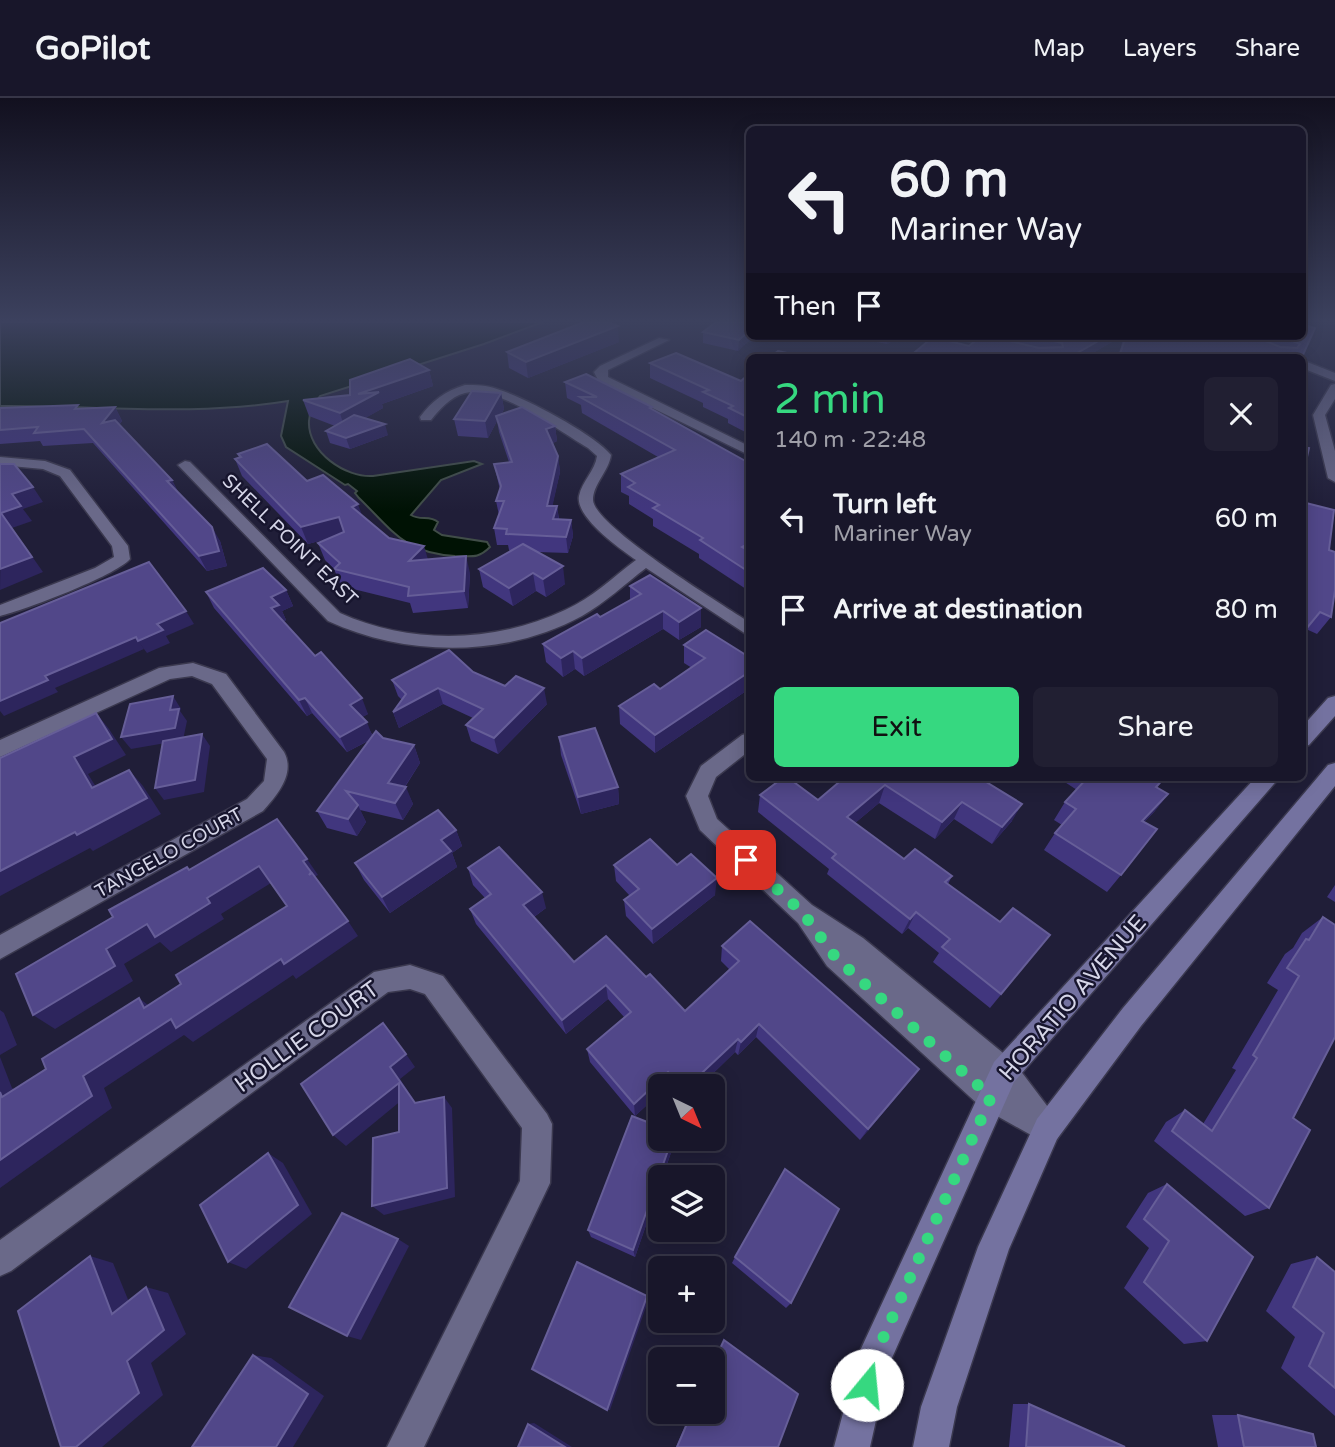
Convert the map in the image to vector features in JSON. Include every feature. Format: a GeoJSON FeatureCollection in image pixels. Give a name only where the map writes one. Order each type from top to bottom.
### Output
{"type":"FeatureCollection","features":[{"type":"Feature","properties":{"kind":"main road"},"geometry":{"type":"LineString","coordinates":[[1306,736],[1335,703]]}},
{"type":"Feature","properties":{"kind":"main road"},"geometry":{"type":"LineString","coordinates":[[931,1447],[939,1406],[995,1247],[1047,1129],[1132,1017],[1335,771]]}},
{"type":"Feature","properties":{"kind":"main road","name":"HORATIO AVENUE"},"geometry":{"type":"LineString","coordinates":[[852,1447],[871,1365],[997,1084],[1265,781]]}},
{"type":"Feature","properties":{"kind":"street"},"geometry":{"type":"LineString","coordinates":[[615,385],[746,449]]}},
{"type":"Feature","properties":{"kind":"street"},"geometry":{"type":"LineString","coordinates":[[426,417],[445,397],[460,390],[484,387],[506,394],[593,445],[604,455],[604,463],[587,492],[586,506],[595,521],[646,560],[746,628]]}},
{"type":"Feature","properties":{"kind":"street"},"geometry":{"type":"LineString","coordinates":[[1335,388],[1313,413],[1335,478]]}},
{"type":"Feature","properties":{"kind":"street"},"geometry":{"type":"LineString","coordinates":[[0,461],[45,465],[65,473],[120,546],[122,559],[101,571],[0,611]]}},
{"type":"Feature","properties":{"kind":"street","name":"SHELL POINT EAST"},"geometry":{"type":"LineString","coordinates":[[185,466],[334,617],[355,627],[399,640],[440,643],[538,628],[574,613],[646,560]]}},
{"type":"Feature","properties":{"kind":"street","name":"TANGELO COURT"},"geometry":{"type":"LineString","coordinates":[[0,749],[166,673],[193,669],[219,679],[277,758],[274,784],[255,805],[0,948]]}},
{"type":"Feature","properties":{"kind":"street"},"geometry":{"type":"LineString","coordinates":[[746,742],[708,772],[697,796],[708,824],[803,913],[836,958],[997,1084],[1047,1129]]}},
{"type":"Feature","properties":{"kind":"street","name":"HOLLIE COURT"},"geometry":{"type":"LineString","coordinates":[[0,1260],[383,981],[410,977],[434,985],[537,1124],[535,1183],[405,1447]]}},
{"type":"Feature","properties":{"kind":"shaded area"},"geometry":{"type":"Polygon","coordinates":[[[0,385],[355,385],[320,396],[313,407],[309,421],[310,432],[321,453],[351,473],[373,476],[474,461],[482,464],[441,480],[411,515],[435,520],[438,522],[434,530],[442,535],[487,542],[490,547],[478,555],[455,556],[423,550],[401,538],[359,498],[355,493],[357,491],[286,447],[281,436],[288,401],[252,406],[180,409],[0,406],[0,385]]]}},
{"type":"Feature","properties":{"kind":"building"},"geometry":{"type":"Polygon","coordinates":[[[350,385],[385,385],[358,394],[379,392],[340,413],[303,400],[350,395],[350,385]]]}},
{"type":"Feature","properties":{"kind":"building"},"geometry":{"type":"Polygon","coordinates":[[[571,385],[608,385],[746,461],[746,545],[742,547],[746,549],[746,570],[700,540],[703,538],[653,508],[659,505],[628,487],[635,483],[621,474],[675,450],[580,397],[597,397],[571,385]]]}},
{"type":"Feature","properties":{"kind":"building"},"geometry":{"type":"Polygon","coordinates":[[[698,385],[746,385],[746,416],[729,408],[733,406],[703,392],[709,390],[698,385]]]}},
{"type":"Feature","properties":{"kind":"building"},"geometry":{"type":"Polygon","coordinates":[[[472,391],[501,393],[485,421],[454,419],[472,391]]]}},
{"type":"Feature","properties":{"kind":"building"},"geometry":{"type":"Polygon","coordinates":[[[78,405],[75,409],[115,407],[102,423],[115,420],[172,480],[167,481],[212,527],[219,551],[199,556],[84,429],[34,433],[38,427],[0,430],[0,408],[78,405]]]}},
{"type":"Feature","properties":{"kind":"building"},"geometry":{"type":"Polygon","coordinates":[[[522,407],[555,426],[546,429],[558,456],[547,506],[557,506],[553,519],[571,520],[566,537],[506,534],[507,529],[494,528],[504,501],[496,501],[501,486],[494,464],[512,462],[496,416],[522,407]]]}},
{"type":"Feature","properties":{"kind":"building"},"geometry":{"type":"Polygon","coordinates":[[[354,415],[385,424],[346,438],[326,431],[354,415]]]}},
{"type":"Feature","properties":{"kind":"building"},"geometry":{"type":"Polygon","coordinates":[[[267,444],[307,481],[323,475],[358,504],[352,507],[389,538],[424,546],[409,561],[466,556],[464,591],[408,596],[409,587],[334,569],[340,563],[318,543],[344,532],[339,517],[301,527],[235,459],[241,457],[238,454],[267,444]]]}},
{"type":"Feature","properties":{"kind":"building"},"geometry":{"type":"Polygon","coordinates":[[[0,464],[14,464],[33,487],[12,494],[21,506],[1,513],[32,557],[0,569],[0,464]]]}},
{"type":"Feature","properties":{"kind":"building"},"geometry":{"type":"Polygon","coordinates":[[[1306,503],[1334,510],[1329,550],[1335,552],[1335,590],[1331,617],[1320,612],[1306,629],[1306,503]]]}},
{"type":"Feature","properties":{"kind":"building"},"geometry":{"type":"Polygon","coordinates":[[[523,544],[563,566],[543,579],[533,573],[509,588],[479,569],[523,544]]]}},
{"type":"Feature","properties":{"kind":"building"},"geometry":{"type":"Polygon","coordinates":[[[149,562],[186,611],[157,624],[163,630],[138,641],[136,637],[45,676],[48,680],[0,701],[0,623],[149,562]]]}},
{"type":"Feature","properties":{"kind":"building"},"geometry":{"type":"Polygon","coordinates":[[[263,568],[286,590],[271,597],[279,605],[271,608],[315,656],[321,652],[362,698],[350,705],[367,722],[340,737],[305,698],[299,700],[206,592],[263,568]]]}},
{"type":"Feature","properties":{"kind":"building"},"geometry":{"type":"Polygon","coordinates":[[[650,575],[701,608],[679,622],[663,611],[582,658],[573,651],[561,658],[543,644],[597,614],[600,617],[641,594],[630,586],[650,575]]]}},
{"type":"Feature","properties":{"kind":"building"},"geometry":{"type":"Polygon","coordinates":[[[706,630],[746,655],[746,674],[655,735],[619,706],[654,684],[660,689],[705,658],[684,645],[706,630]]]}},
{"type":"Feature","properties":{"kind":"building"},"geometry":{"type":"Polygon","coordinates":[[[449,650],[473,672],[505,686],[516,676],[544,688],[494,738],[466,725],[483,709],[438,688],[393,712],[406,694],[392,680],[449,650]]]}},
{"type":"Feature","properties":{"kind":"building"},"geometry":{"type":"Polygon","coordinates":[[[173,696],[170,710],[179,709],[175,728],[121,737],[130,704],[173,696]]]}},
{"type":"Feature","properties":{"kind":"building"},"geometry":{"type":"Polygon","coordinates":[[[96,713],[112,739],[74,757],[92,788],[129,770],[147,798],[0,871],[0,758],[96,713]]]}},
{"type":"Feature","properties":{"kind":"building"},"geometry":{"type":"Polygon","coordinates":[[[595,728],[618,787],[578,797],[559,737],[595,728]]]}},
{"type":"Feature","properties":{"kind":"building"},"geometry":{"type":"Polygon","coordinates":[[[376,731],[383,738],[414,745],[388,783],[406,787],[395,803],[346,791],[358,805],[348,819],[317,811],[376,731]]]}},
{"type":"Feature","properties":{"kind":"building"},"geometry":{"type":"Polygon","coordinates":[[[202,734],[195,780],[155,788],[163,741],[202,734]]]}},
{"type":"Feature","properties":{"kind":"building"},"geometry":{"type":"Polygon","coordinates":[[[779,781],[792,781],[818,800],[840,781],[985,781],[1022,804],[1002,827],[962,802],[942,822],[885,785],[847,817],[904,859],[915,849],[952,876],[945,882],[1000,922],[1013,908],[1050,935],[1001,994],[942,947],[950,939],[916,912],[910,919],[832,858],[836,854],[760,795],[779,781]]]}},
{"type":"Feature","properties":{"kind":"building"},"geometry":{"type":"Polygon","coordinates":[[[1084,781],[1161,781],[1156,787],[1168,794],[1142,821],[1157,829],[1121,875],[1055,833],[1076,809],[1065,802],[1084,781]]]}},
{"type":"Feature","properties":{"kind":"building"},"geometry":{"type":"Polygon","coordinates":[[[438,810],[456,830],[441,840],[451,851],[382,897],[355,863],[438,810]]]}},
{"type":"Feature","properties":{"kind":"building"},"geometry":{"type":"Polygon","coordinates":[[[277,819],[307,859],[303,861],[311,872],[309,875],[312,873],[348,921],[284,964],[281,959],[176,1028],[171,1019],[83,1076],[92,1096],[0,1160],[0,1092],[2,1097],[46,1069],[42,1059],[139,998],[144,1008],[181,984],[176,975],[287,906],[259,866],[207,898],[210,903],[155,937],[147,924],[106,949],[115,966],[33,1015],[16,974],[113,917],[109,910],[187,867],[189,870],[277,819]]]}},
{"type":"Feature","properties":{"kind":"building"},"geometry":{"type":"Polygon","coordinates":[[[650,839],[677,865],[691,854],[717,878],[652,929],[624,900],[639,889],[614,865],[650,839]]]}},
{"type":"Feature","properties":{"kind":"building"},"geometry":{"type":"Polygon","coordinates":[[[499,847],[542,892],[523,905],[574,962],[606,936],[646,977],[650,974],[685,1011],[739,961],[722,946],[750,921],[919,1069],[868,1129],[759,1024],[741,1042],[738,1039],[701,1074],[648,1074],[648,1091],[634,1104],[587,1049],[631,1012],[606,985],[562,1020],[470,909],[491,894],[468,868],[499,847]]]}},
{"type":"Feature","properties":{"kind":"building"},"geometry":{"type":"Polygon","coordinates":[[[1323,917],[1335,925],[1335,1037],[1293,1118],[1310,1130],[1269,1208],[1172,1131],[1185,1110],[1212,1131],[1257,1058],[1253,1055],[1299,976],[1287,968],[1323,917]]]}},
{"type":"Feature","properties":{"kind":"building"},"geometry":{"type":"Polygon","coordinates":[[[383,1023],[406,1054],[390,1067],[415,1103],[444,1097],[447,1188],[372,1206],[373,1138],[399,1132],[399,1083],[333,1135],[301,1084],[383,1023]]]}},
{"type":"Feature","properties":{"kind":"building"},"geometry":{"type":"Polygon","coordinates":[[[632,1116],[648,1122],[648,1152],[667,1152],[663,1165],[648,1165],[648,1207],[633,1250],[588,1230],[632,1116]]]}},
{"type":"Feature","properties":{"kind":"building"},"geometry":{"type":"Polygon","coordinates":[[[268,1153],[298,1205],[228,1262],[200,1205],[268,1153]]]}},
{"type":"Feature","properties":{"kind":"building"},"geometry":{"type":"Polygon","coordinates":[[[785,1169],[839,1209],[791,1303],[735,1257],[785,1169]]]}},
{"type":"Feature","properties":{"kind":"building"},"geometry":{"type":"Polygon","coordinates":[[[1167,1184],[1253,1257],[1207,1341],[1144,1282],[1169,1241],[1144,1219],[1167,1184]]]}},
{"type":"Feature","properties":{"kind":"building"},"geometry":{"type":"Polygon","coordinates":[[[342,1213],[398,1239],[347,1336],[289,1307],[342,1213]]]}},
{"type":"Feature","properties":{"kind":"building"},"geometry":{"type":"Polygon","coordinates":[[[90,1256],[112,1314],[146,1287],[164,1330],[127,1361],[139,1393],[76,1447],[61,1447],[18,1311],[90,1256]]]}},
{"type":"Feature","properties":{"kind":"building"},"geometry":{"type":"Polygon","coordinates":[[[1317,1257],[1335,1272],[1335,1388],[1309,1366],[1324,1333],[1293,1307],[1317,1257]]]}},
{"type":"Feature","properties":{"kind":"building"},"geometry":{"type":"Polygon","coordinates":[[[577,1262],[647,1296],[607,1410],[532,1369],[577,1262]]]}},
{"type":"Feature","properties":{"kind":"building"},"geometry":{"type":"Polygon","coordinates":[[[724,1340],[798,1394],[778,1447],[677,1447],[687,1424],[725,1424],[725,1347],[721,1347],[724,1340]]]}},
{"type":"Feature","properties":{"kind":"building"},"geometry":{"type":"Polygon","coordinates":[[[253,1355],[308,1394],[276,1447],[192,1447],[253,1355]]]}},
{"type":"Feature","properties":{"kind":"building"},"geometry":{"type":"Polygon","coordinates":[[[1029,1404],[1125,1447],[1026,1447],[1029,1404]]]}},
{"type":"Feature","properties":{"kind":"building"},"geometry":{"type":"Polygon","coordinates":[[[1238,1415],[1313,1434],[1316,1447],[1244,1447],[1238,1415]]]}},
{"type":"Feature","properties":{"kind":"building"},"geometry":{"type":"Polygon","coordinates":[[[528,1424],[565,1447],[518,1447],[528,1424]]]}},
{"type":"Feature","properties":{"kind":"route"},"geometry":{"type":"LineString","coordinates":[[746,860],[803,913],[836,958],[991,1097],[871,1365],[867,1385]]}}]}
